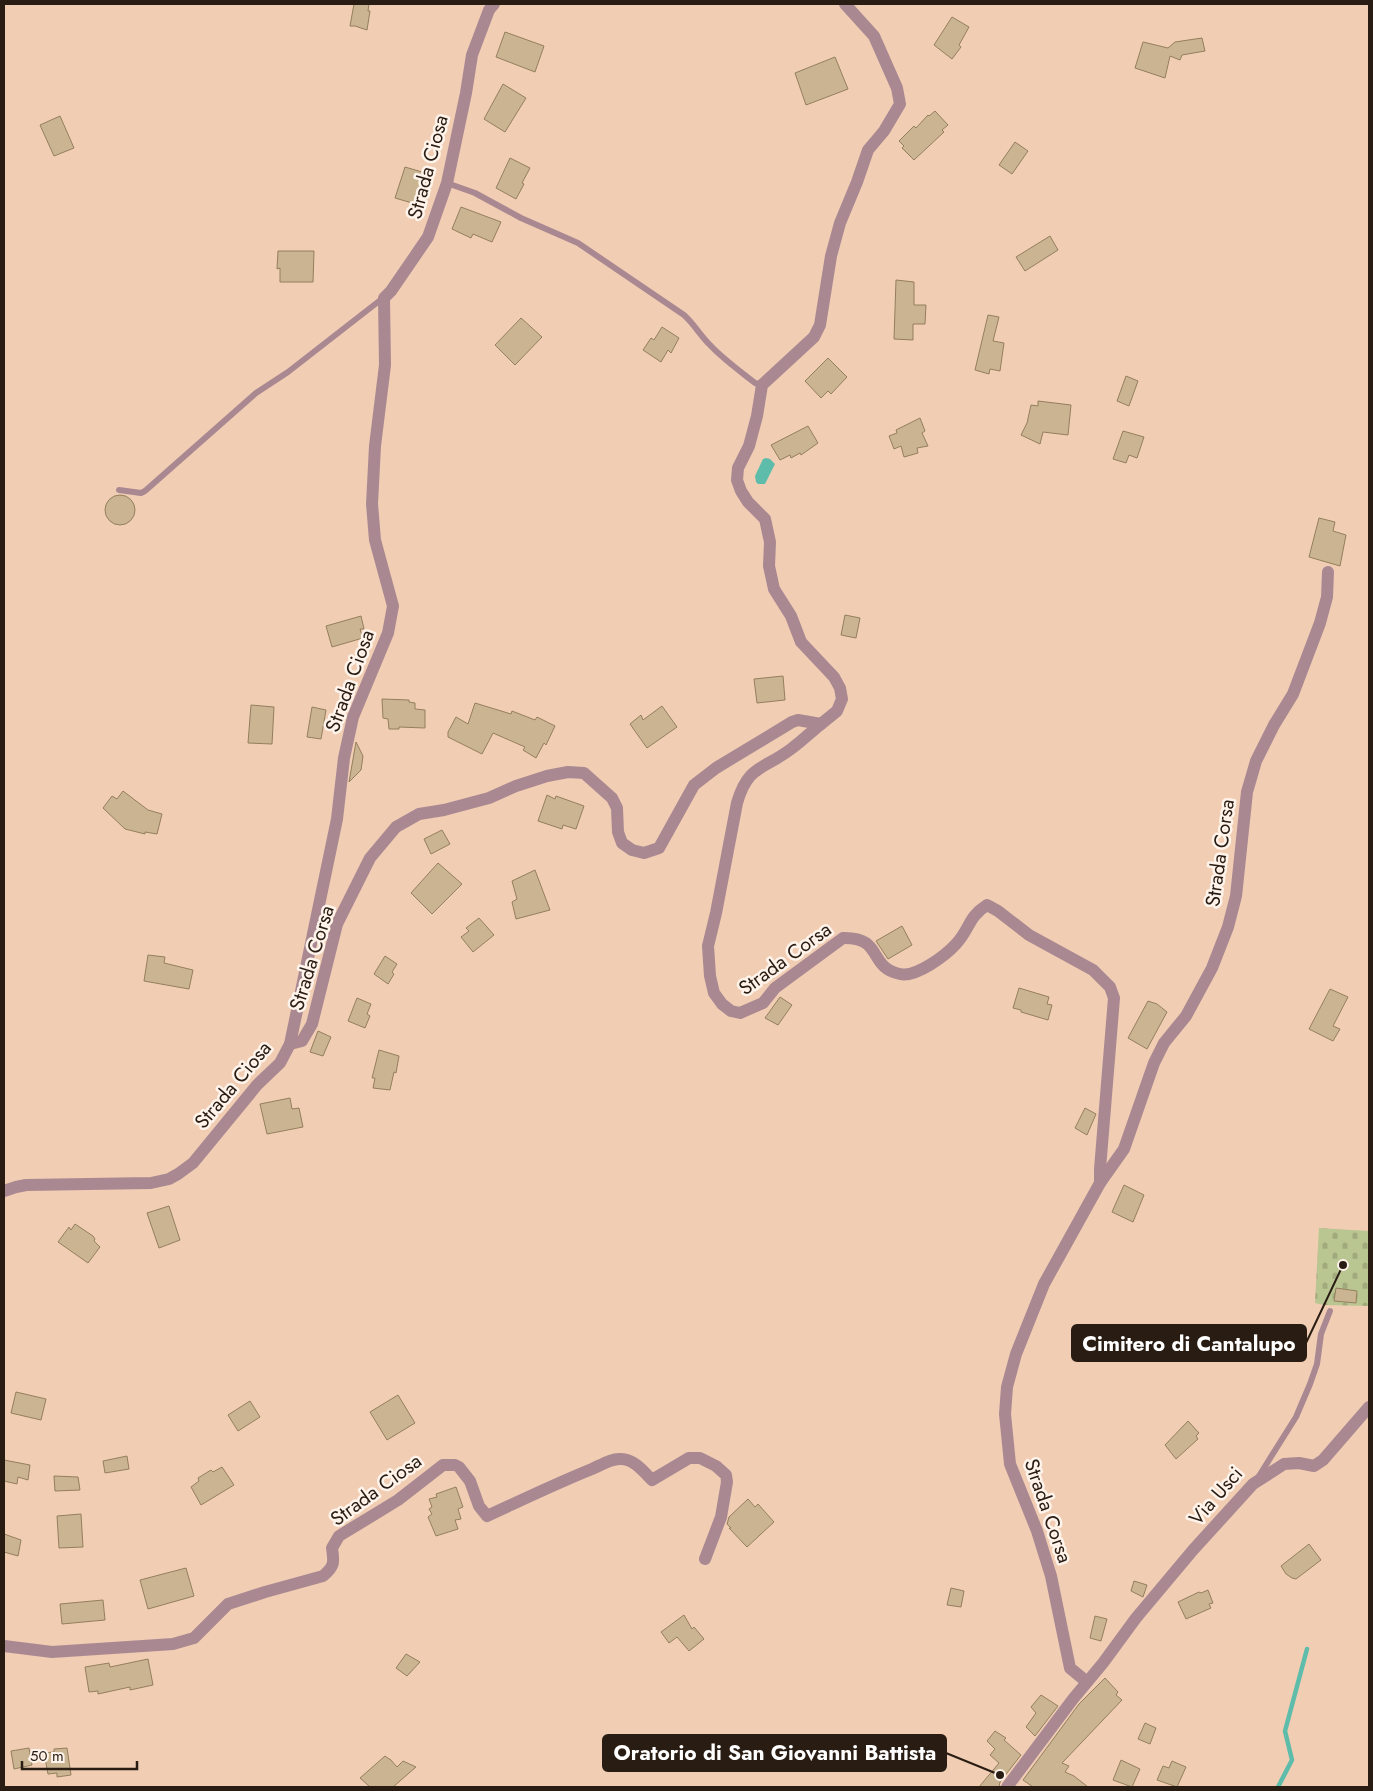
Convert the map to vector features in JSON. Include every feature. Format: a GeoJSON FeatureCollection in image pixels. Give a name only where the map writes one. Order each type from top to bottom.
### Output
{"type":"FeatureCollection","features":[{"type":"Feature","properties":{"kind":"street","name":"Strada Ciosa"},"geometry":{"type":"LineString","coordinates":[[4,1191],[26,1185],[151,1183],[169,1179],[193,1163],[257,1085],[280,1063],[290,1044],[337,819],[344,758],[353,717],[388,633],[393,606],[374,540],[372,504],[375,446],[385,365],[384,298],[391,291],[428,237],[447,183],[472,55],[487,16],[494,4]]}},
{"type":"Feature","properties":{"kind":"street"},"geometry":{"type":"LineString","coordinates":[[762,385],[814,337],[820,326],[831,256],[840,223],[868,150],[884,131],[900,104],[897,88],[874,36],[845,4]]}},
{"type":"Feature","properties":{"kind":"street","name":"Strada Corsa"},"geometry":{"type":"LineString","coordinates":[[762,385],[757,416],[749,446],[738,468],[737,480],[748,502],[765,519],[770,542],[769,566],[774,590],[791,616],[801,642],[834,677],[840,688],[842,699],[837,711],[791,750],[758,769],[748,777],[741,787],[708,946],[710,976],[714,993],[722,1004],[731,1010],[740,1013],[753,1008],[763,1003],[775,988],[843,938],[855,938],[866,942],[887,971],[903,975],[918,971],[940,959],[957,943],[976,912],[987,906],[998,911],[1029,935],[1093,970],[1110,987],[1114,998],[1100,1183]]}},
{"type":"Feature","properties":{"kind":"street","name":"Strada Corsa"},"geometry":{"type":"LineString","coordinates":[[1087,1682],[1070,1668],[1051,1576],[1037,1531],[1010,1464],[1005,1414],[1007,1387],[1016,1354],[1044,1284],[1100,1183],[1124,1149],[1154,1063],[1164,1043],[1186,1016],[1212,968],[1228,927],[1236,896],[1247,792],[1256,761],[1274,725],[1293,694],[1320,623],[1327,597],[1328,572]]}},
{"type":"Feature","properties":{"kind":"street","name":"Strada Corsa"},"geometry":{"type":"LineString","coordinates":[[290,1044],[302,1041],[312,1024],[337,924],[370,858],[396,827],[419,814],[444,810],[489,798],[516,786],[547,776],[568,772],[584,773],[612,798],[617,808],[618,832],[622,843],[632,850],[644,853],[659,848],[694,785],[716,768],[792,722],[798,720],[822,724]]}},
{"type":"Feature","properties":{"kind":"street"},"geometry":{"type":"LineString","coordinates":[[1253,1484],[1284,1464],[1299,1463],[1314,1466],[1323,1460],[1369,1407]]}},
{"type":"Feature","properties":{"kind":"street","name":"Strada Ciosa"},"geometry":{"type":"LineString","coordinates":[[4,1646],[52,1652],[173,1644],[194,1638],[228,1604],[323,1576],[330,1570],[334,1562],[332,1548],[339,1536],[398,1500],[443,1465],[459,1467],[470,1480],[479,1506],[487,1516],[565,1480],[622,1458],[637,1465],[652,1480],[688,1458],[700,1458],[716,1466],[726,1474],[727,1482],[721,1517],[705,1560]]}},
{"type":"Feature","properties":{"kind":"street","name":"Via Usci"},"geometry":{"type":"LineString","coordinates":[[1007,1787],[1087,1682],[1104,1663],[1136,1618],[1193,1550],[1253,1484]]}},
{"type":"Feature","properties":{"kind":"lane"},"geometry":{"type":"LineString","coordinates":[[447,183],[475,193],[521,218],[578,243],[684,315],[694,324],[700,334],[717,353],[755,384],[762,385]]}},
{"type":"Feature","properties":{"kind":"lane"},"geometry":{"type":"LineString","coordinates":[[119,490],[141,494],[149,489],[201,440],[256,393],[288,372],[384,298]]}},
{"type":"Feature","properties":{"kind":"lane","name":"Via Usci"},"geometry":{"type":"LineString","coordinates":[[1253,1484],[1296,1417],[1317,1364],[1321,1334],[1330,1311]]}},
{"type":"Feature","properties":{"kind":"green space"},"geometry":{"type":"Polygon","coordinates":[[[1319,1228],[1369,1231],[1369,1306],[1315,1303],[1319,1228]]]}},
{"type":"Feature","properties":{"kind":"water"},"geometry":{"type":"Polygon","coordinates":[[[766,458],[775,464],[765,484],[758,484],[755,476],[763,459],[766,458]]]}},
{"type":"Feature","properties":{"kind":"building"},"geometry":{"type":"Polygon","coordinates":[[[354,4],[369,4],[368,11],[370,11],[367,30],[350,26],[354,4]]]}},
{"type":"Feature","properties":{"kind":"building"},"geometry":{"type":"Polygon","coordinates":[[[952,17],[969,27],[959,45],[961,47],[952,59],[934,45],[952,17]]]}},
{"type":"Feature","properties":{"kind":"building"},"geometry":{"type":"Polygon","coordinates":[[[505,32],[544,46],[535,72],[496,57],[505,32]]]}},
{"type":"Feature","properties":{"kind":"building"},"geometry":{"type":"Polygon","coordinates":[[[1202,38],[1205,51],[1182,55],[1180,60],[1170,56],[1165,78],[1135,68],[1143,42],[1168,48],[1175,42],[1202,38]]]}},
{"type":"Feature","properties":{"kind":"building"},"geometry":{"type":"Polygon","coordinates":[[[835,57],[848,89],[806,105],[795,73],[835,57]]]}},
{"type":"Feature","properties":{"kind":"building"},"geometry":{"type":"Polygon","coordinates":[[[503,84],[526,98],[505,132],[484,119],[503,84]]]}},
{"type":"Feature","properties":{"kind":"building"},"geometry":{"type":"Polygon","coordinates":[[[935,111],[948,125],[942,130],[944,132],[914,160],[902,148],[904,146],[899,141],[914,126],[916,128],[928,115],[935,111]]]}},
{"type":"Feature","properties":{"kind":"building"},"geometry":{"type":"Polygon","coordinates":[[[60,116],[74,148],[54,156],[40,125],[60,116]]]}},
{"type":"Feature","properties":{"kind":"building"},"geometry":{"type":"Polygon","coordinates":[[[1015,142],[1028,151],[1012,174],[999,165],[1015,142]]]}},
{"type":"Feature","properties":{"kind":"building"},"geometry":{"type":"Polygon","coordinates":[[[510,158],[530,168],[516,199],[496,188],[510,158]]]}},
{"type":"Feature","properties":{"kind":"building"},"geometry":{"type":"Polygon","coordinates":[[[405,167],[429,174],[419,205],[395,198],[405,167]]]}},
{"type":"Feature","properties":{"kind":"building"},"geometry":{"type":"Polygon","coordinates":[[[461,207],[501,222],[492,242],[473,234],[471,238],[452,229],[461,207]]]}},
{"type":"Feature","properties":{"kind":"building"},"geometry":{"type":"Polygon","coordinates":[[[1050,236],[1058,250],[1025,271],[1016,257],[1050,236]]]}},
{"type":"Feature","properties":{"kind":"building"},"geometry":{"type":"Polygon","coordinates":[[[278,251],[314,251],[313,282],[280,282],[280,268],[277,269],[278,251]]]}},
{"type":"Feature","properties":{"kind":"building"},"geometry":{"type":"Polygon","coordinates":[[[896,280],[914,282],[914,305],[926,305],[925,324],[913,324],[913,340],[894,339],[896,280]]]}},
{"type":"Feature","properties":{"kind":"building"},"geometry":{"type":"Polygon","coordinates":[[[988,315],[999,317],[993,341],[1004,343],[1000,371],[990,369],[989,374],[975,370],[988,315]]]}},
{"type":"Feature","properties":{"kind":"building"},"geometry":{"type":"Polygon","coordinates":[[[521,318],[542,337],[515,365],[495,345],[521,318]]]}},
{"type":"Feature","properties":{"kind":"building"},"geometry":{"type":"Polygon","coordinates":[[[662,327],[679,338],[671,353],[668,350],[661,362],[643,350],[651,338],[654,340],[662,327]]]}},
{"type":"Feature","properties":{"kind":"building"},"geometry":{"type":"Polygon","coordinates":[[[828,358],[847,377],[831,394],[828,391],[821,398],[805,381],[828,358]]]}},
{"type":"Feature","properties":{"kind":"building"},"geometry":{"type":"Polygon","coordinates":[[[1126,376],[1138,381],[1129,406],[1117,401],[1126,376]]]}},
{"type":"Feature","properties":{"kind":"building"},"geometry":{"type":"Polygon","coordinates":[[[1038,401],[1071,405],[1068,435],[1043,432],[1040,444],[1021,435],[1027,423],[1031,405],[1038,406],[1038,401]]]}},
{"type":"Feature","properties":{"kind":"building"},"geometry":{"type":"Polygon","coordinates":[[[920,418],[925,431],[922,433],[928,446],[917,448],[918,453],[904,457],[901,446],[894,449],[889,436],[897,433],[896,430],[920,418]]]}},
{"type":"Feature","properties":{"kind":"building"},"geometry":{"type":"Polygon","coordinates":[[[808,426],[818,443],[801,455],[800,453],[791,458],[790,455],[780,460],[771,445],[808,426]]]}},
{"type":"Feature","properties":{"kind":"building"},"geometry":{"type":"Polygon","coordinates":[[[1123,431],[1144,437],[1137,458],[1129,455],[1126,463],[1113,459],[1123,431]]]}},
{"type":"Feature","properties":{"kind":"building"},"geometry":{"type":"Polygon","coordinates":[[[120,495],[131,499],[135,510],[131,521],[120,525],[109,521],[105,510],[109,499],[120,495]]]}},
{"type":"Feature","properties":{"kind":"building"},"geometry":{"type":"Polygon","coordinates":[[[1319,518],[1335,522],[1333,531],[1346,535],[1340,566],[1309,557],[1319,518]]]}},
{"type":"Feature","properties":{"kind":"building"},"geometry":{"type":"Polygon","coordinates":[[[845,615],[860,618],[856,638],[841,635],[845,615]]]}},
{"type":"Feature","properties":{"kind":"building"},"geometry":{"type":"Polygon","coordinates":[[[361,616],[364,629],[360,629],[363,638],[332,647],[326,626],[361,616]]]}},
{"type":"Feature","properties":{"kind":"building"},"geometry":{"type":"Polygon","coordinates":[[[783,676],[785,700],[757,703],[754,679],[783,676]]]}},
{"type":"Feature","properties":{"kind":"building"},"geometry":{"type":"Polygon","coordinates":[[[382,699],[409,700],[409,702],[415,703],[415,709],[425,710],[425,728],[399,727],[399,729],[389,729],[388,719],[383,718],[382,699]]]}},
{"type":"Feature","properties":{"kind":"building"},"geometry":{"type":"Polygon","coordinates":[[[475,703],[511,714],[512,711],[535,720],[537,717],[555,726],[546,745],[544,743],[536,758],[523,750],[525,747],[493,733],[482,754],[448,737],[448,732],[456,717],[468,724],[475,703]]]}},
{"type":"Feature","properties":{"kind":"building"},"geometry":{"type":"Polygon","coordinates":[[[251,705],[274,707],[272,744],[248,743],[251,705]]]}},
{"type":"Feature","properties":{"kind":"building"},"geometry":{"type":"Polygon","coordinates":[[[662,706],[677,727],[647,748],[630,724],[641,715],[643,720],[662,706]]]}},
{"type":"Feature","properties":{"kind":"building"},"geometry":{"type":"Polygon","coordinates":[[[312,707],[326,710],[321,739],[307,737],[312,707]]]}},
{"type":"Feature","properties":{"kind":"building"},"geometry":{"type":"Polygon","coordinates":[[[356,742],[363,756],[361,770],[349,782],[356,742]]]}},
{"type":"Feature","properties":{"kind":"building"},"geometry":{"type":"Polygon","coordinates":[[[123,791],[148,810],[162,814],[157,834],[145,832],[145,834],[125,829],[103,808],[112,796],[117,799],[123,791]]]}},
{"type":"Feature","properties":{"kind":"building"},"geometry":{"type":"Polygon","coordinates":[[[547,795],[555,799],[556,796],[584,806],[576,829],[563,825],[562,829],[538,821],[547,795]]]}},
{"type":"Feature","properties":{"kind":"building"},"geometry":{"type":"Polygon","coordinates":[[[442,830],[450,844],[431,854],[424,839],[442,830]]]}},
{"type":"Feature","properties":{"kind":"building"},"geometry":{"type":"Polygon","coordinates":[[[438,863],[462,884],[432,914],[411,893],[438,863]]]}},
{"type":"Feature","properties":{"kind":"building"},"geometry":{"type":"Polygon","coordinates":[[[535,870],[550,910],[516,919],[512,902],[517,899],[512,881],[535,870]]]}},
{"type":"Feature","properties":{"kind":"building"},"geometry":{"type":"Polygon","coordinates":[[[479,918],[494,935],[473,952],[461,937],[469,931],[466,928],[479,918]]]}},
{"type":"Feature","properties":{"kind":"building"},"geometry":{"type":"Polygon","coordinates":[[[902,926],[912,945],[888,959],[876,941],[902,926]]]}},
{"type":"Feature","properties":{"kind":"building"},"geometry":{"type":"Polygon","coordinates":[[[148,955],[165,957],[164,963],[193,970],[189,989],[144,981],[148,955]]]}},
{"type":"Feature","properties":{"kind":"building"},"geometry":{"type":"Polygon","coordinates":[[[385,956],[397,964],[388,984],[374,974],[385,956]]]}},
{"type":"Feature","properties":{"kind":"building"},"geometry":{"type":"Polygon","coordinates":[[[1019,988],[1049,997],[1047,1004],[1052,1005],[1048,1020],[1013,1008],[1019,988]]]}},
{"type":"Feature","properties":{"kind":"building"},"geometry":{"type":"Polygon","coordinates":[[[1330,989],[1348,997],[1333,1026],[1340,1029],[1333,1041],[1309,1029],[1330,989]]]}},
{"type":"Feature","properties":{"kind":"building"},"geometry":{"type":"Polygon","coordinates":[[[780,997],[792,1005],[778,1025],[765,1018],[780,997]]]}},
{"type":"Feature","properties":{"kind":"building"},"geometry":{"type":"Polygon","coordinates":[[[357,998],[371,1004],[367,1014],[370,1016],[365,1028],[348,1021],[357,998]]]}},
{"type":"Feature","properties":{"kind":"building"},"geometry":{"type":"Polygon","coordinates":[[[1148,1001],[1157,1004],[1167,1012],[1147,1049],[1128,1038],[1148,1001]]]}},
{"type":"Feature","properties":{"kind":"building"},"geometry":{"type":"Polygon","coordinates":[[[318,1031],[331,1037],[323,1056],[310,1052],[318,1031]]]}},
{"type":"Feature","properties":{"kind":"building"},"geometry":{"type":"Polygon","coordinates":[[[379,1050],[399,1056],[390,1090],[373,1088],[375,1078],[372,1078],[379,1050]]]}},
{"type":"Feature","properties":{"kind":"building"},"geometry":{"type":"Polygon","coordinates":[[[290,1098],[292,1109],[299,1108],[303,1127],[267,1134],[260,1104],[290,1098]]]}},
{"type":"Feature","properties":{"kind":"building"},"geometry":{"type":"Polygon","coordinates":[[[1085,1108],[1096,1114],[1087,1135],[1075,1128],[1085,1108]]]}},
{"type":"Feature","properties":{"kind":"building"},"geometry":{"type":"Polygon","coordinates":[[[1124,1185],[1144,1195],[1133,1222],[1112,1212],[1124,1185]]]}},
{"type":"Feature","properties":{"kind":"building"},"geometry":{"type":"Polygon","coordinates":[[[169,1206],[180,1240],[159,1248],[147,1213],[169,1206]]]}},
{"type":"Feature","properties":{"kind":"building"},"geometry":{"type":"Polygon","coordinates":[[[75,1224],[93,1236],[94,1241],[100,1247],[88,1263],[58,1242],[69,1227],[71,1230],[75,1224]]]}},
{"type":"Feature","properties":{"kind":"building"},"geometry":{"type":"Polygon","coordinates":[[[1336,1288],[1357,1291],[1356,1303],[1334,1301],[1336,1288]]]}},
{"type":"Feature","properties":{"kind":"building"},"geometry":{"type":"Polygon","coordinates":[[[16,1392],[46,1399],[41,1420],[11,1413],[16,1392]]]}},
{"type":"Feature","properties":{"kind":"building"},"geometry":{"type":"Polygon","coordinates":[[[398,1395],[415,1423],[387,1440],[370,1412],[398,1395]]]}},
{"type":"Feature","properties":{"kind":"building"},"geometry":{"type":"Polygon","coordinates":[[[250,1401],[260,1417],[238,1431],[228,1415],[250,1401]]]}},
{"type":"Feature","properties":{"kind":"building"},"geometry":{"type":"Polygon","coordinates":[[[1188,1421],[1199,1433],[1196,1436],[1198,1439],[1176,1459],[1165,1445],[1188,1421]]]}},
{"type":"Feature","properties":{"kind":"building"},"geometry":{"type":"Polygon","coordinates":[[[127,1456],[129,1469],[105,1473],[103,1461],[127,1456]]]}},
{"type":"Feature","properties":{"kind":"building"},"geometry":{"type":"Polygon","coordinates":[[[4,1460],[30,1465],[28,1480],[18,1477],[17,1484],[4,1481],[4,1460]]]}},
{"type":"Feature","properties":{"kind":"building"},"geometry":{"type":"Polygon","coordinates":[[[222,1467],[234,1485],[201,1505],[191,1487],[199,1481],[198,1478],[211,1470],[213,1472],[222,1467]]]}},
{"type":"Feature","properties":{"kind":"building"},"geometry":{"type":"Polygon","coordinates":[[[54,1476],[78,1477],[80,1490],[55,1491],[54,1476]]]}},
{"type":"Feature","properties":{"kind":"building"},"geometry":{"type":"Polygon","coordinates":[[[456,1487],[463,1507],[458,1509],[461,1519],[455,1520],[458,1529],[436,1536],[428,1517],[432,1514],[429,1509],[432,1507],[429,1499],[437,1497],[436,1494],[456,1487]]]}},
{"type":"Feature","properties":{"kind":"building"},"geometry":{"type":"Polygon","coordinates":[[[748,1499],[755,1507],[758,1504],[774,1522],[747,1547],[727,1524],[729,1517],[748,1499]]]}},
{"type":"Feature","properties":{"kind":"building"},"geometry":{"type":"Polygon","coordinates":[[[81,1514],[83,1547],[59,1548],[57,1516],[81,1514]]]}},
{"type":"Feature","properties":{"kind":"building"},"geometry":{"type":"Polygon","coordinates":[[[4,1534],[21,1540],[18,1556],[4,1552],[4,1534]]]}},
{"type":"Feature","properties":{"kind":"building"},"geometry":{"type":"Polygon","coordinates":[[[1309,1544],[1321,1560],[1296,1579],[1292,1578],[1286,1574],[1281,1566],[1309,1544]]]}},
{"type":"Feature","properties":{"kind":"building"},"geometry":{"type":"Polygon","coordinates":[[[186,1568],[194,1596],[148,1609],[140,1580],[186,1568]]]}},
{"type":"Feature","properties":{"kind":"building"},"geometry":{"type":"Polygon","coordinates":[[[1134,1581],[1147,1585],[1143,1597],[1131,1591],[1134,1581]]]}},
{"type":"Feature","properties":{"kind":"building"},"geometry":{"type":"Polygon","coordinates":[[[951,1588],[964,1591],[961,1607],[947,1605],[951,1588]]]}},
{"type":"Feature","properties":{"kind":"building"},"geometry":{"type":"Polygon","coordinates":[[[1208,1590],[1213,1603],[1209,1604],[1211,1608],[1186,1619],[1178,1602],[1208,1590]]]}},
{"type":"Feature","properties":{"kind":"building"},"geometry":{"type":"Polygon","coordinates":[[[103,1600],[105,1620],[62,1624],[60,1604],[103,1600]]]}},
{"type":"Feature","properties":{"kind":"building"},"geometry":{"type":"Polygon","coordinates":[[[684,1615],[692,1629],[694,1627],[704,1639],[689,1651],[677,1637],[669,1643],[661,1632],[684,1615]]]}},
{"type":"Feature","properties":{"kind":"building"},"geometry":{"type":"Polygon","coordinates":[[[1095,1616],[1107,1619],[1101,1641],[1090,1638],[1095,1616]]]}},
{"type":"Feature","properties":{"kind":"building"},"geometry":{"type":"Polygon","coordinates":[[[406,1654],[420,1662],[407,1676],[396,1668],[406,1654]]]}},
{"type":"Feature","properties":{"kind":"building"},"geometry":{"type":"Polygon","coordinates":[[[148,1659],[153,1685],[130,1690],[130,1687],[98,1694],[98,1691],[89,1692],[85,1667],[109,1663],[110,1667],[148,1659]]]}},
{"type":"Feature","properties":{"kind":"building"},"geometry":{"type":"Polygon","coordinates":[[[1105,1678],[1118,1692],[1116,1695],[1122,1700],[1062,1763],[1069,1766],[1065,1772],[1074,1776],[1088,1787],[1033,1787],[1023,1780],[1079,1704],[1105,1678]]]}},
{"type":"Feature","properties":{"kind":"building"},"geometry":{"type":"Polygon","coordinates":[[[1041,1695],[1058,1706],[1035,1736],[1026,1727],[1036,1713],[1031,1707],[1041,1695]]]}},
{"type":"Feature","properties":{"kind":"building"},"geometry":{"type":"Polygon","coordinates":[[[1145,1723],[1156,1728],[1150,1744],[1138,1739],[1145,1723]]]}},
{"type":"Feature","properties":{"kind":"building"},"geometry":{"type":"Polygon","coordinates":[[[995,1731],[1006,1738],[1004,1740],[1021,1755],[1000,1782],[999,1787],[979,1787],[999,1763],[990,1755],[995,1749],[987,1741],[995,1731]]]}},
{"type":"Feature","properties":{"kind":"building"},"geometry":{"type":"Polygon","coordinates":[[[29,1748],[32,1765],[14,1769],[11,1751],[29,1748]]]}},
{"type":"Feature","properties":{"kind":"building"},"geometry":{"type":"Polygon","coordinates":[[[67,1748],[71,1775],[57,1777],[57,1773],[48,1774],[44,1753],[54,1752],[54,1749],[67,1748]]]}},
{"type":"Feature","properties":{"kind":"building"},"geometry":{"type":"Polygon","coordinates":[[[385,1756],[397,1767],[403,1761],[416,1767],[393,1787],[370,1787],[360,1778],[385,1756]]]}},
{"type":"Feature","properties":{"kind":"building"},"geometry":{"type":"Polygon","coordinates":[[[1121,1760],[1140,1769],[1132,1787],[1113,1780],[1121,1760]]]}},
{"type":"Feature","properties":{"kind":"building"},"geometry":{"type":"Polygon","coordinates":[[[1172,1761],[1186,1767],[1177,1787],[1157,1780],[1163,1766],[1169,1768],[1172,1761]]]}},
{"type":"Feature","properties":{"kind":"waterway"},"geometry":{"type":"LineString","coordinates":[[1278,1787],[1292,1760],[1285,1731],[1307,1649]]}},
{"type":"Feature","properties":{"kind":"place","name":"Cimitero di Cantalupo"},"geometry":{"type":"Point","coordinates":[1343,1265]}},
{"type":"Feature","properties":{"kind":"place","name":"Oratorio di San Giovanni Battista"},"geometry":{"type":"Point","coordinates":[1000,1775]}}]}
